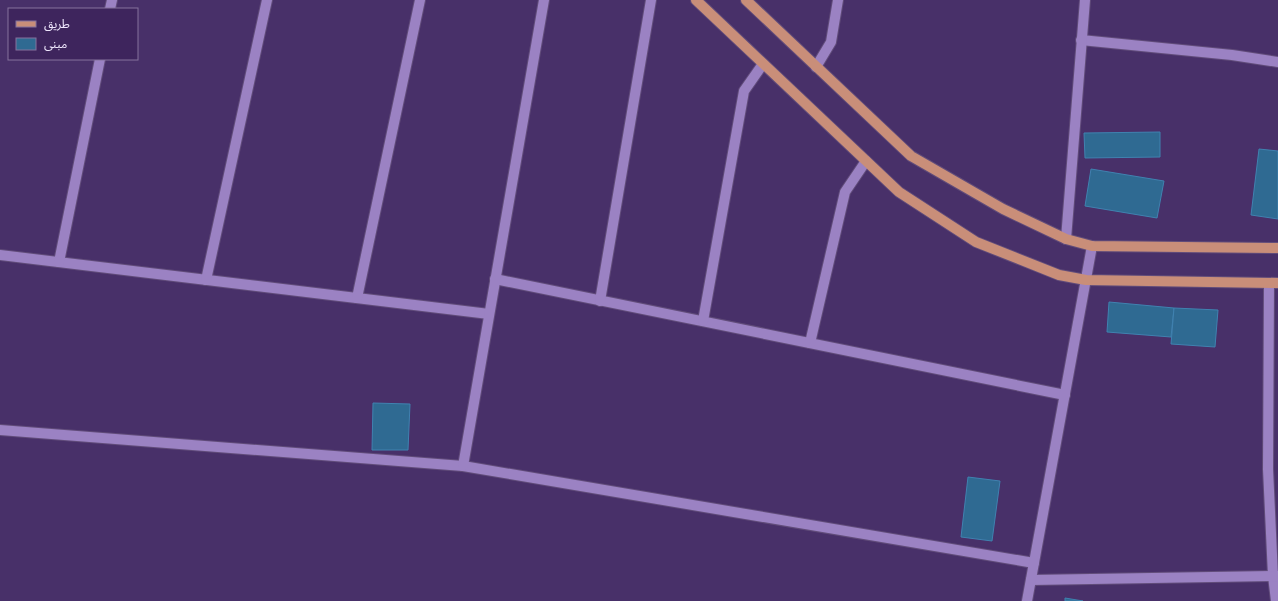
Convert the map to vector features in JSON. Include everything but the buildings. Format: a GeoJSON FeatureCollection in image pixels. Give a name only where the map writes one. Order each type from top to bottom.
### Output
{"type":"FeatureCollection","features":[{"type":"Feature","properties":{"kind":"main road"},"geometry":{"type":"LineString","coordinates":[[696,0],[899,192],[976,242],[1059,275],[1086,280],[1274,283]]}},
{"type":"Feature","properties":{"kind":"main road"},"geometry":{"type":"LineString","coordinates":[[746,0],[911,156],[1003,209],[1066,239],[1092,246],[1278,248]]}},
{"type":"Feature","properties":{"kind":"street"},"geometry":{"type":"LineString","coordinates":[[206,280],[267,0]]}},
{"type":"Feature","properties":{"kind":"street"},"geometry":{"type":"LineString","coordinates":[[357,298],[420,0]]}},
{"type":"Feature","properties":{"kind":"street"},"geometry":{"type":"LineString","coordinates":[[462,466],[544,0]]}},
{"type":"Feature","properties":{"kind":"street"},"geometry":{"type":"LineString","coordinates":[[600,301],[651,0]]}},
{"type":"Feature","properties":{"kind":"street"},"geometry":{"type":"LineString","coordinates":[[816,67],[831,42],[838,0]]}},
{"type":"Feature","properties":{"kind":"street"},"geometry":{"type":"LineString","coordinates":[[1066,239],[1085,0]]}},
{"type":"Feature","properties":{"kind":"street"},"geometry":{"type":"LineString","coordinates":[[1081,40],[1232,55],[1278,62]]}},
{"type":"Feature","properties":{"kind":"street"},"geometry":{"type":"LineString","coordinates":[[59,262],[100,60]]}},
{"type":"Feature","properties":{"kind":"street"},"geometry":{"type":"LineString","coordinates":[[703,321],[744,91],[763,64]]}},
{"type":"Feature","properties":{"kind":"street"},"geometry":{"type":"LineString","coordinates":[[810,344],[845,192],[866,161]]}},
{"type":"Feature","properties":{"kind":"street"},"geometry":{"type":"LineString","coordinates":[[1027,601],[1092,246]]}},
{"type":"Feature","properties":{"kind":"street"},"geometry":{"type":"LineString","coordinates":[[0,255],[489,314]]}},
{"type":"Feature","properties":{"kind":"street"},"geometry":{"type":"LineString","coordinates":[[495,280],[1065,395]]}},
{"type":"Feature","properties":{"kind":"street"},"geometry":{"type":"LineString","coordinates":[[1274,283],[1268,469],[1276,601]]}},
{"type":"Feature","properties":{"kind":"street"},"geometry":{"type":"LineString","coordinates":[[0,430],[462,466],[1034,563]]}},
{"type":"Feature","properties":{"kind":"street"},"geometry":{"type":"LineString","coordinates":[[1031,580],[1275,576]]}}]}
